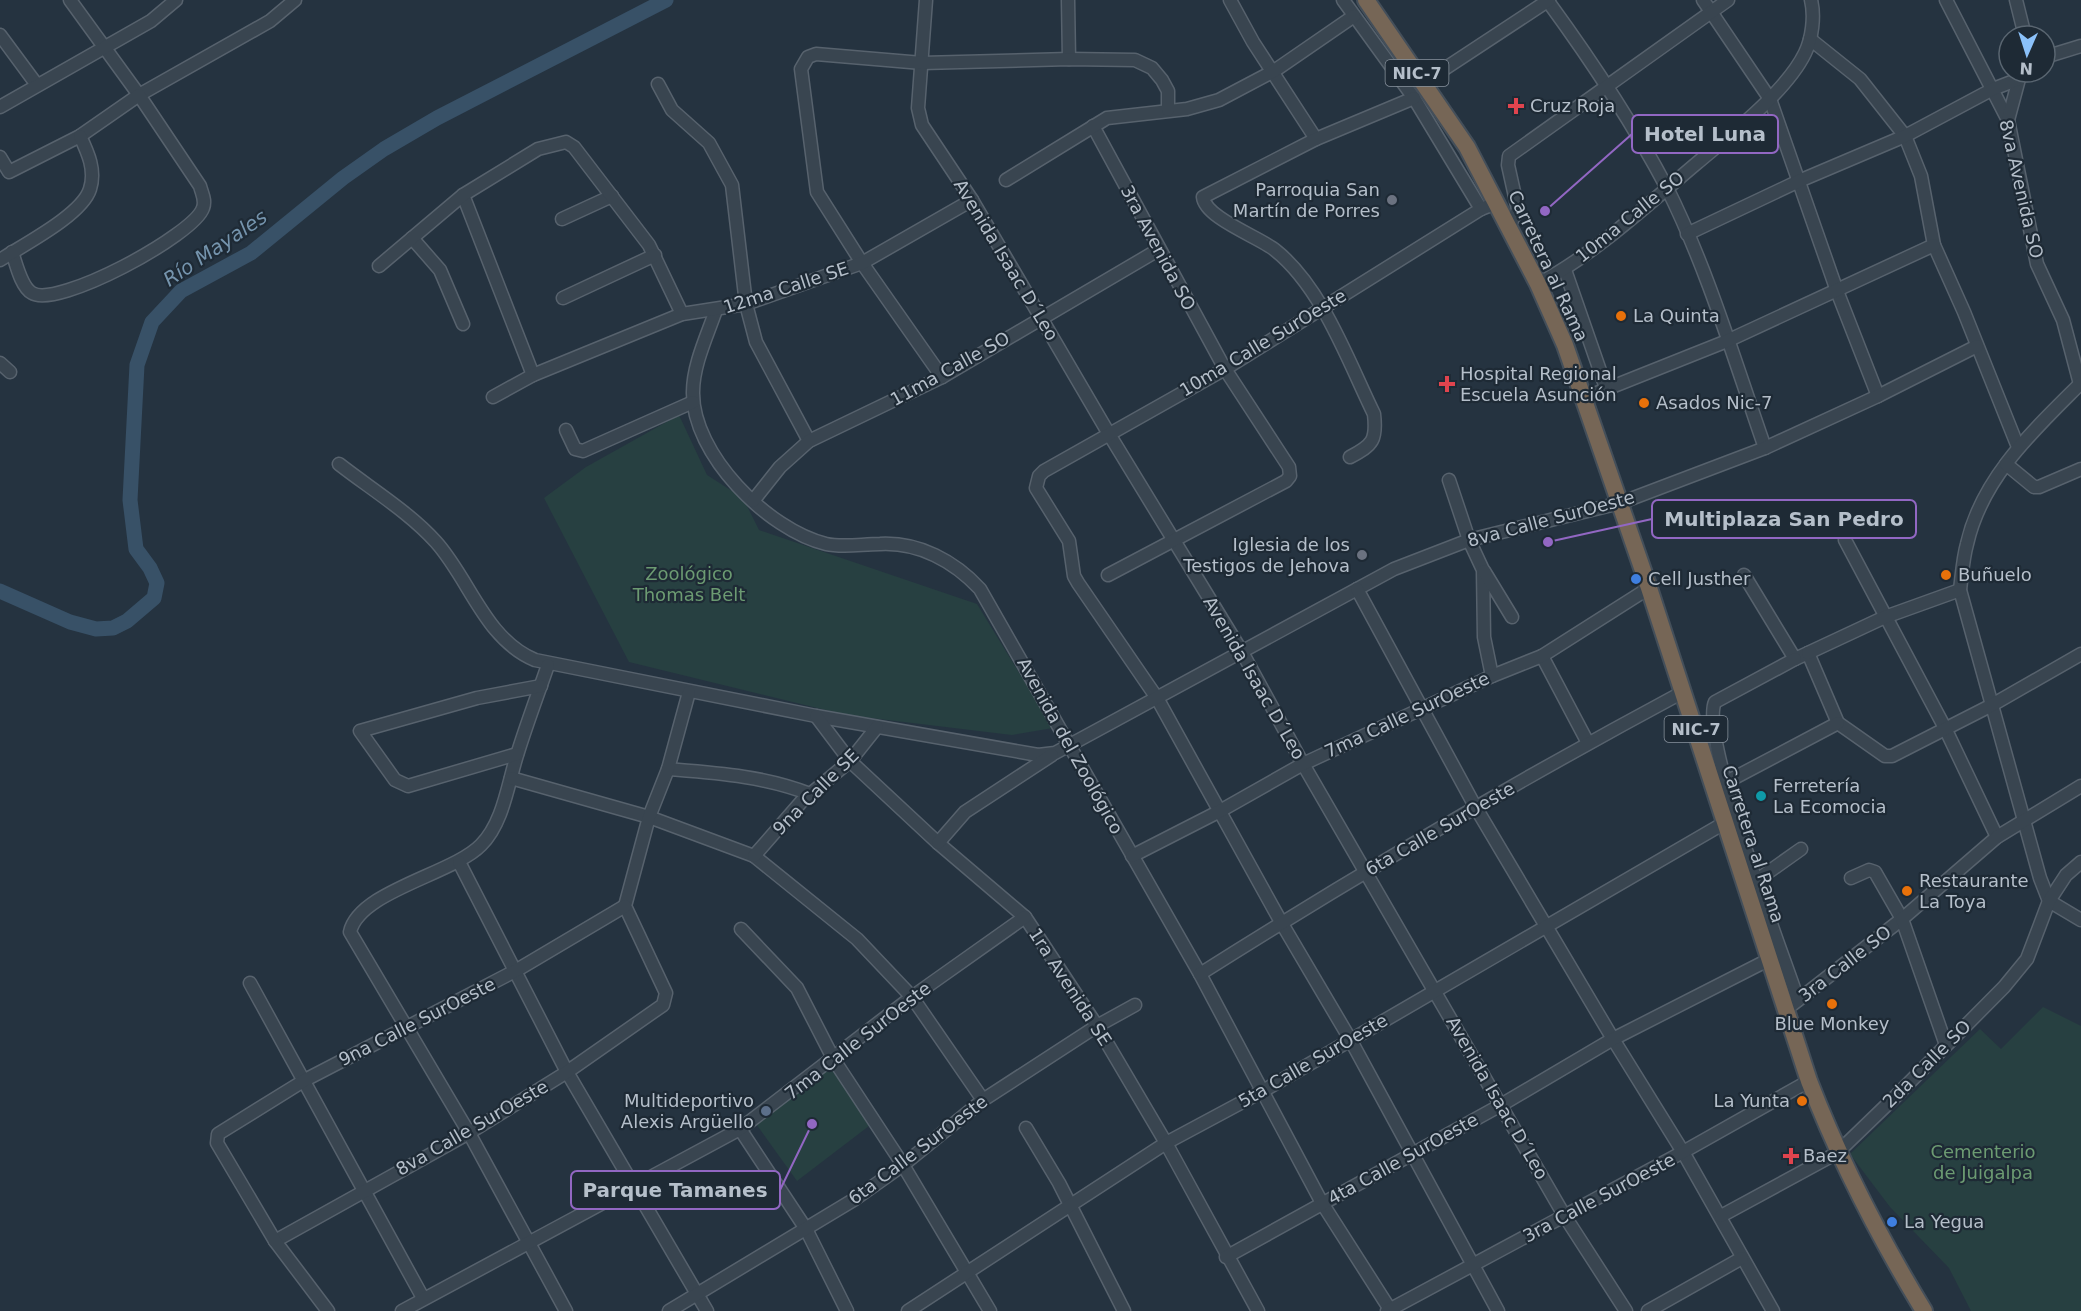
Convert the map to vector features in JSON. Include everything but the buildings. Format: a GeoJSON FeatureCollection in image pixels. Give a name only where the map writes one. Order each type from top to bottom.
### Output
{"type":"FeatureCollection","features":[{"type":"Feature","properties":{"kind":"highway","name":"Carretera al Rama"},"geometry":{"type":"LineString","coordinates":[[1366,0],[1467,147],[1489,206],[1508,227],[1538,284],[1584,398],[1683,692],[1720,786],[1726,822],[1752,884],[1770,959],[1793,1004],[1809,1081],[1837,1153],[1896,1265],[1924,1311]]}},
{"type":"Feature","properties":{"kind":"street"},"geometry":{"type":"LineString","coordinates":[[12,252],[28,290],[34,295],[53,296],[104,278],[191,226],[203,210],[204,199],[200,186],[139,95],[70,0]]}},
{"type":"Feature","properties":{"kind":"street"},"geometry":{"type":"LineString","coordinates":[[0,107],[151,21],[176,0]]}},
{"type":"Feature","properties":{"kind":"street"},"geometry":{"type":"LineString","coordinates":[[0,157],[5,174],[80,136],[139,95],[270,21],[295,0]]}},
{"type":"Feature","properties":{"kind":"street","name":"Avenida Isaac D´Leo"},"geometry":{"type":"LineString","coordinates":[[926,0],[919,117],[972,201],[1109,434],[1242,652],[1303,764],[1564,1215],[1626,1311]]}},
{"type":"Feature","properties":{"kind":"street"},"geometry":{"type":"LineString","coordinates":[[1068,0],[1069,59]]}},
{"type":"Feature","properties":{"kind":"street"},"geometry":{"type":"LineString","coordinates":[[1230,0],[1252,42],[1274,71],[1316,139]]}},
{"type":"Feature","properties":{"kind":"street"},"geometry":{"type":"LineString","coordinates":[[1343,0],[1489,206]]}},
{"type":"Feature","properties":{"kind":"street"},"geometry":{"type":"LineString","coordinates":[[1423,83],[1548,0],[1607,84],[1666,188],[1687,234],[1765,448]]}},
{"type":"Feature","properties":{"kind":"street"},"geometry":{"type":"LineString","coordinates":[[1703,0],[1770,99],[1837,291],[1878,396]]}},
{"type":"Feature","properties":{"kind":"street"},"geometry":{"type":"LineString","coordinates":[[1508,227],[1518,210],[1508,165],[1509,156],[1728,0]]}},
{"type":"Feature","properties":{"kind":"street","name":"10ma Calle SO"},"geometry":{"type":"LineString","coordinates":[[1538,284],[1565,270],[1770,99],[1805,54],[1810,39],[1814,10],[1811,0]]}},
{"type":"Feature","properties":{"kind":"street","name":"8va Avenida SO"},"geometry":{"type":"LineString","coordinates":[[1946,0],[2007,120],[2037,264],[2063,320],[2081,384]]}},
{"type":"Feature","properties":{"kind":"street"},"geometry":{"type":"LineString","coordinates":[[2016,0],[2022,24]]}},
{"type":"Feature","properties":{"kind":"street"},"geometry":{"type":"LineString","coordinates":[[1006,180],[1093,126],[1116,116],[1203,106],[1274,71],[1354,15]]}},
{"type":"Feature","properties":{"kind":"street"},"geometry":{"type":"LineString","coordinates":[[0,35],[37,85]]}},
{"type":"Feature","properties":{"kind":"street"},"geometry":{"type":"LineString","coordinates":[[1810,39],[1860,79],[1905,136],[1921,176],[1934,245],[2018,447]]}},
{"type":"Feature","properties":{"kind":"street"},"geometry":{"type":"LineString","coordinates":[[2057,53],[2081,46]]}},
{"type":"Feature","properties":{"kind":"street"},"geometry":{"type":"LineString","coordinates":[[942,377],[862,263],[817,192],[801,69],[808,57],[816,54],[922,63],[1069,59],[1135,60],[1152,68],[1168,91],[1168,110]]}},
{"type":"Feature","properties":{"kind":"street"},"geometry":{"type":"LineString","coordinates":[[658,84],[672,110],[709,143],[732,185],[746,304],[756,342],[809,441]]}},
{"type":"Feature","properties":{"kind":"street"},"geometry":{"type":"LineString","coordinates":[[1687,234],[1799,181],[1905,136],[2003,84]]}},
{"type":"Feature","properties":{"kind":"street"},"geometry":{"type":"LineString","coordinates":[[2007,120],[2019,84]]}},
{"type":"Feature","properties":{"kind":"street"},"geometry":{"type":"LineString","coordinates":[[1350,457],[1368,448],[1373,440],[1376,428],[1374,414],[1322,308],[1285,259],[1264,242],[1237,230],[1205,204],[1203,199],[1204,194],[1316,139],[1414,98]]}},
{"type":"Feature","properties":{"kind":"street","name":"3ra Avenida SO"},"geometry":{"type":"LineString","coordinates":[[1093,126],[1158,250],[1225,369],[1289,467],[1290,476],[1286,481],[1175,541]]}},
{"type":"Feature","properties":{"kind":"street"},"geometry":{"type":"LineString","coordinates":[[0,260],[75,211],[90,191],[90,158],[80,136]]}},
{"type":"Feature","properties":{"kind":"street"},"geometry":{"type":"LineString","coordinates":[[379,266],[463,195],[538,149],[566,142],[574,147],[655,255],[682,314]]}},
{"type":"Feature","properties":{"kind":"street"},"geometry":{"type":"LineString","coordinates":[[463,195],[533,375]]}},
{"type":"Feature","properties":{"kind":"street"},"geometry":{"type":"LineString","coordinates":[[562,219],[612,196]]}},
{"type":"Feature","properties":{"kind":"street","name":"12ma Calle SE"},"geometry":{"type":"LineString","coordinates":[[493,397],[533,375],[682,314],[746,304],[862,263],[972,201]]}},
{"type":"Feature","properties":{"kind":"street","name":"10ma Calle SurOeste"},"geometry":{"type":"LineString","coordinates":[[1157,698],[1078,583],[1072,568],[1069,541],[1036,488],[1039,476],[1044,471],[1225,369],[1489,206]]}},
{"type":"Feature","properties":{"kind":"street"},"geometry":{"type":"LineString","coordinates":[[412,238],[440,270],[463,324]]}},
{"type":"Feature","properties":{"kind":"street"},"geometry":{"type":"LineString","coordinates":[[1584,398],[1727,341],[1934,245]]}},
{"type":"Feature","properties":{"kind":"street","name":"11ma Calle SO"},"geometry":{"type":"LineString","coordinates":[[753,501],[780,467],[809,441],[942,377],[1158,250]]}},
{"type":"Feature","properties":{"kind":"street"},"geometry":{"type":"LineString","coordinates":[[563,298],[655,255]]}},
{"type":"Feature","properties":{"kind":"street"},"geometry":{"type":"LineString","coordinates":[[1565,270],[1606,388]]}},
{"type":"Feature","properties":{"kind":"street","name":"Avenida del Zoológico"},"geometry":{"type":"LineString","coordinates":[[716,310],[695,373],[693,402],[697,422],[723,470],[734,485],[777,522],[811,540],[843,546],[885,544],[917,548],[957,566],[980,589],[1200,974],[1322,1203],[1389,1310]]}},
{"type":"Feature","properties":{"kind":"street","name":"8va Calle SurOeste"},"geometry":{"type":"LineString","coordinates":[[938,843],[964,812],[1055,753],[1394,569],[1469,540],[1620,503],[1765,448],[1878,396],[1977,346]]}},
{"type":"Feature","properties":{"kind":"street"},"geometry":{"type":"LineString","coordinates":[[0,363],[10,372]]}},
{"type":"Feature","properties":{"kind":"street"},"geometry":{"type":"LineString","coordinates":[[2081,384],[2018,447],[1986,494],[1967,543],[1960,590],[2022,819],[2049,901],[2081,920]]}},
{"type":"Feature","properties":{"kind":"street"},"geometry":{"type":"LineString","coordinates":[[566,430],[575,449],[583,451],[693,402]]}},
{"type":"Feature","properties":{"kind":"street"},"geometry":{"type":"LineString","coordinates":[[339,464],[436,542],[493,628],[523,656],[548,665],[816,716],[1019,753],[1055,753]]}},
{"type":"Feature","properties":{"kind":"street"},"geometry":{"type":"LineString","coordinates":[[2006,464],[2034,487],[2081,469]]}},
{"type":"Feature","properties":{"kind":"street"},"geometry":{"type":"LineString","coordinates":[[1449,480],[1469,540],[1483,570],[1512,617]]}},
{"type":"Feature","properties":{"kind":"street"},"geometry":{"type":"LineString","coordinates":[[1845,540],[1945,728],[1997,837]]}},
{"type":"Feature","properties":{"kind":"street"},"geometry":{"type":"LineString","coordinates":[[1108,575],[1175,541]]}},
{"type":"Feature","properties":{"kind":"street"},"geometry":{"type":"LineString","coordinates":[[1483,570],[1484,637],[1492,676]]}},
{"type":"Feature","properties":{"kind":"street"},"geometry":{"type":"LineString","coordinates":[[1744,575],[1795,659]]}},
{"type":"Feature","properties":{"kind":"street","name":"7ma Calle SurOeste"},"geometry":{"type":"LineString","coordinates":[[1132,856],[1220,811],[1303,764],[1492,676],[1542,656],[1649,588]]}},
{"type":"Feature","properties":{"kind":"street"},"geometry":{"type":"LineString","coordinates":[[1357,589],[1476,808],[1721,1216],[1773,1311]]}},
{"type":"Feature","properties":{"kind":"street"},"geometry":{"type":"LineString","coordinates":[[1793,1004],[1720,786],[1711,717],[1715,702],[1795,659],[1885,617],[1960,590]]}},
{"type":"Feature","properties":{"kind":"street"},"geometry":{"type":"LineString","coordinates":[[1808,653],[1838,723],[1885,756],[1892,756],[1992,705],[2081,654]]}},
{"type":"Feature","properties":{"kind":"street"},"geometry":{"type":"LineString","coordinates":[[1542,656],[1588,743]]}},
{"type":"Feature","properties":{"kind":"street"},"geometry":{"type":"LineString","coordinates":[[548,665],[511,778],[488,836],[459,862],[395,890],[363,911],[355,919],[350,932],[469,1133],[566,1311]]}},
{"type":"Feature","properties":{"kind":"street"},"geometry":{"type":"LineString","coordinates":[[517,754],[408,786],[395,780],[360,731],[477,698],[541,686]]}},
{"type":"Feature","properties":{"kind":"street"},"geometry":{"type":"LineString","coordinates":[[625,906],[649,817],[668,769],[689,692]]}},
{"type":"Feature","properties":{"kind":"street","name":"6ta Calle SurOeste"},"geometry":{"type":"LineString","coordinates":[[1200,974],[1281,922],[1366,872],[1588,743],[1683,692]]}},
{"type":"Feature","properties":{"kind":"street"},"geometry":{"type":"LineString","coordinates":[[1157,698],[1281,922],[1350,1039],[1498,1311]]}},
{"type":"Feature","properties":{"kind":"street","name":"1ra Avenida SE"},"geometry":{"type":"LineString","coordinates":[[816,716],[850,761],[938,843],[1025,917],[1097,1026],[1166,1143],[1226,1257],[1258,1311]]}},
{"type":"Feature","properties":{"kind":"street"},"geometry":{"type":"LineString","coordinates":[[1720,786],[1838,723]]}},
{"type":"Feature","properties":{"kind":"street","name":"9na Calle SE"},"geometry":{"type":"LineString","coordinates":[[754,856],[810,794],[850,761],[877,727]]}},
{"type":"Feature","properties":{"kind":"street"},"geometry":{"type":"LineString","coordinates":[[668,769],[755,777],[783,783],[810,794]]}},
{"type":"Feature","properties":{"kind":"street"},"geometry":{"type":"LineString","coordinates":[[511,778],[649,817],[754,856],[857,939],[912,997],[983,1100]]}},
{"type":"Feature","properties":{"kind":"street","name":"3ra Calle SO"},"geometry":{"type":"LineString","coordinates":[[1793,1004],[1902,919],[1997,837],[2022,819],[2081,786]]}},
{"type":"Feature","properties":{"kind":"street","name":"5ta Calle SurOeste"},"geometry":{"type":"LineString","coordinates":[[908,1311],[1069,1204],[1166,1143],[1263,1091],[1726,822]]}},
{"type":"Feature","properties":{"kind":"street"},"geometry":{"type":"LineString","coordinates":[[1752,884],[1801,849]]}},
{"type":"Feature","properties":{"kind":"street"},"geometry":{"type":"LineString","coordinates":[[459,862],[517,970],[567,1072],[633,1189],[707,1311]]}},
{"type":"Feature","properties":{"kind":"street","name":"2da Calle SO"},"geometry":{"type":"LineString","coordinates":[[1721,1216],[1837,1153],[2004,987],[2027,959],[2049,901],[2066,875],[2081,862]]}},
{"type":"Feature","properties":{"kind":"street"},"geometry":{"type":"LineString","coordinates":[[1851,878],[1869,870],[1875,872],[1902,919],[1946,1045]]}},
{"type":"Feature","properties":{"kind":"street","name":"8va Calle SurOeste"},"geometry":{"type":"LineString","coordinates":[[275,1241],[469,1133],[567,1072],[663,1005],[666,993],[625,906]]}},
{"type":"Feature","properties":{"kind":"street","name":"9na Calle SurOeste"},"geometry":{"type":"LineString","coordinates":[[275,1241],[217,1143],[218,1134],[222,1129],[305,1080],[517,970],[625,906]]}},
{"type":"Feature","properties":{"kind":"street","name":"7ma Calle SurOeste"},"geometry":{"type":"LineString","coordinates":[[402,1311],[740,1130],[834,1060],[912,997],[1025,917]]}},
{"type":"Feature","properties":{"kind":"street"},"geometry":{"type":"LineString","coordinates":[[741,929],[797,988],[834,1060],[903,1165],[990,1311]]}},
{"type":"Feature","properties":{"kind":"street","name":"4ta Calle SurOeste"},"geometry":{"type":"LineString","coordinates":[[1226,1257],[1501,1105],[1613,1039],[1770,959]]}},
{"type":"Feature","properties":{"kind":"street"},"geometry":{"type":"LineString","coordinates":[[250,983],[423,1298]]}},
{"type":"Feature","properties":{"kind":"street","name":"6ta Calle SurOeste"},"geometry":{"type":"LineString","coordinates":[[669,1311],[806,1229],[903,1165],[983,1100],[1097,1026],[1135,1005]]}},
{"type":"Feature","properties":{"kind":"street","name":"3ra Calle SurOeste"},"geometry":{"type":"LineString","coordinates":[[1389,1310],[1683,1152],[1809,1081]]}},
{"type":"Feature","properties":{"kind":"street"},"geometry":{"type":"LineString","coordinates":[[1026,1128],[1069,1204],[1124,1311]]}},
{"type":"Feature","properties":{"kind":"street"},"geometry":{"type":"LineString","coordinates":[[740,1130],[806,1229],[847,1311]]}},
{"type":"Feature","properties":{"kind":"street"},"geometry":{"type":"LineString","coordinates":[[275,1241],[328,1311]]}},
{"type":"Feature","properties":{"kind":"street"},"geometry":{"type":"LineString","coordinates":[[1648,1311],[1742,1258]]}},
{"type":"Feature","properties":{"kind":"green space","name":"Zoológico Thomas Belt"},"geometry":{"type":"Polygon","coordinates":[[[679,415],[707,475],[743,498],[759,530],[977,604],[1053,728],[1012,735],[846,715],[629,662],[544,498],[586,467],[679,415]]]}},
{"type":"Feature","properties":{"kind":"green space","name":"Cementerio de Juigalpa"},"geometry":{"type":"Polygon","coordinates":[[[2043,1007],[2081,1026],[2081,1311],[1971,1311],[1949,1268],[1890,1207],[1850,1154],[1980,1029],[2001,1049],[2043,1007]]]}},
{"type":"Feature","properties":{"kind":"green space"},"geometry":{"type":"Polygon","coordinates":[[[829,1065],[869,1126],[797,1181],[754,1121],[829,1065]]]}},
{"type":"Feature","properties":{"kind":"waterway","name":"Río Mayales"},"geometry":{"type":"LineString","coordinates":[[0,591],[70,622],[96,629],[113,628],[127,621],[154,598],[157,583],[150,568],[136,549],[130,500],[137,365],[152,322],[181,291],[251,253],[343,178],[384,149],[437,118],[666,0]]}},
{"type":"Feature","properties":{"kind":"place","name":"Cruz Roja"},"geometry":{"type":"Point","coordinates":[1516,106]}},
{"type":"Feature","properties":{"kind":"place","name":"Parroquia San Martín de Porres"},"geometry":{"type":"Point","coordinates":[1392,200]}},
{"type":"Feature","properties":{"kind":"place","name":"Hotel Luna"},"geometry":{"type":"Point","coordinates":[1545,211]}},
{"type":"Feature","properties":{"kind":"place","name":"La Quinta"},"geometry":{"type":"Point","coordinates":[1621,316]}},
{"type":"Feature","properties":{"kind":"place","name":"Hospital Regional Escuela Asunción"},"geometry":{"type":"Point","coordinates":[1447,384]}},
{"type":"Feature","properties":{"kind":"place","name":"Asados Nic-7"},"geometry":{"type":"Point","coordinates":[1644,403]}},
{"type":"Feature","properties":{"kind":"place","name":"Multiplaza San Pedro"},"geometry":{"type":"Point","coordinates":[1548,542]}},
{"type":"Feature","properties":{"kind":"place","name":"Iglesia de los Testigos de Jehova"},"geometry":{"type":"Point","coordinates":[1362,555]}},
{"type":"Feature","properties":{"kind":"place","name":"Buñuelo"},"geometry":{"type":"Point","coordinates":[1946,575]}},
{"type":"Feature","properties":{"kind":"place","name":"Cell Justher"},"geometry":{"type":"Point","coordinates":[1636,579]}},
{"type":"Feature","properties":{"kind":"place","name":"Ferretería La Ecomocia"},"geometry":{"type":"Point","coordinates":[1761,796]}},
{"type":"Feature","properties":{"kind":"place","name":"Restaurante La Toya"},"geometry":{"type":"Point","coordinates":[1907,891]}},
{"type":"Feature","properties":{"kind":"place","name":"Blue Monkey"},"geometry":{"type":"Point","coordinates":[1832,1004]}},
{"type":"Feature","properties":{"kind":"place","name":"La Yunta"},"geometry":{"type":"Point","coordinates":[1802,1101]}},
{"type":"Feature","properties":{"kind":"place","name":"Multideportivo Alexis Argüello"},"geometry":{"type":"Point","coordinates":[766,1111]}},
{"type":"Feature","properties":{"kind":"place","name":"Parque Tamanes"},"geometry":{"type":"Point","coordinates":[812,1124]}},
{"type":"Feature","properties":{"kind":"place","name":"Baez"},"geometry":{"type":"Point","coordinates":[1791,1156]}},
{"type":"Feature","properties":{"kind":"place","name":"La Yegua"},"geometry":{"type":"Point","coordinates":[1892,1222]}}]}
